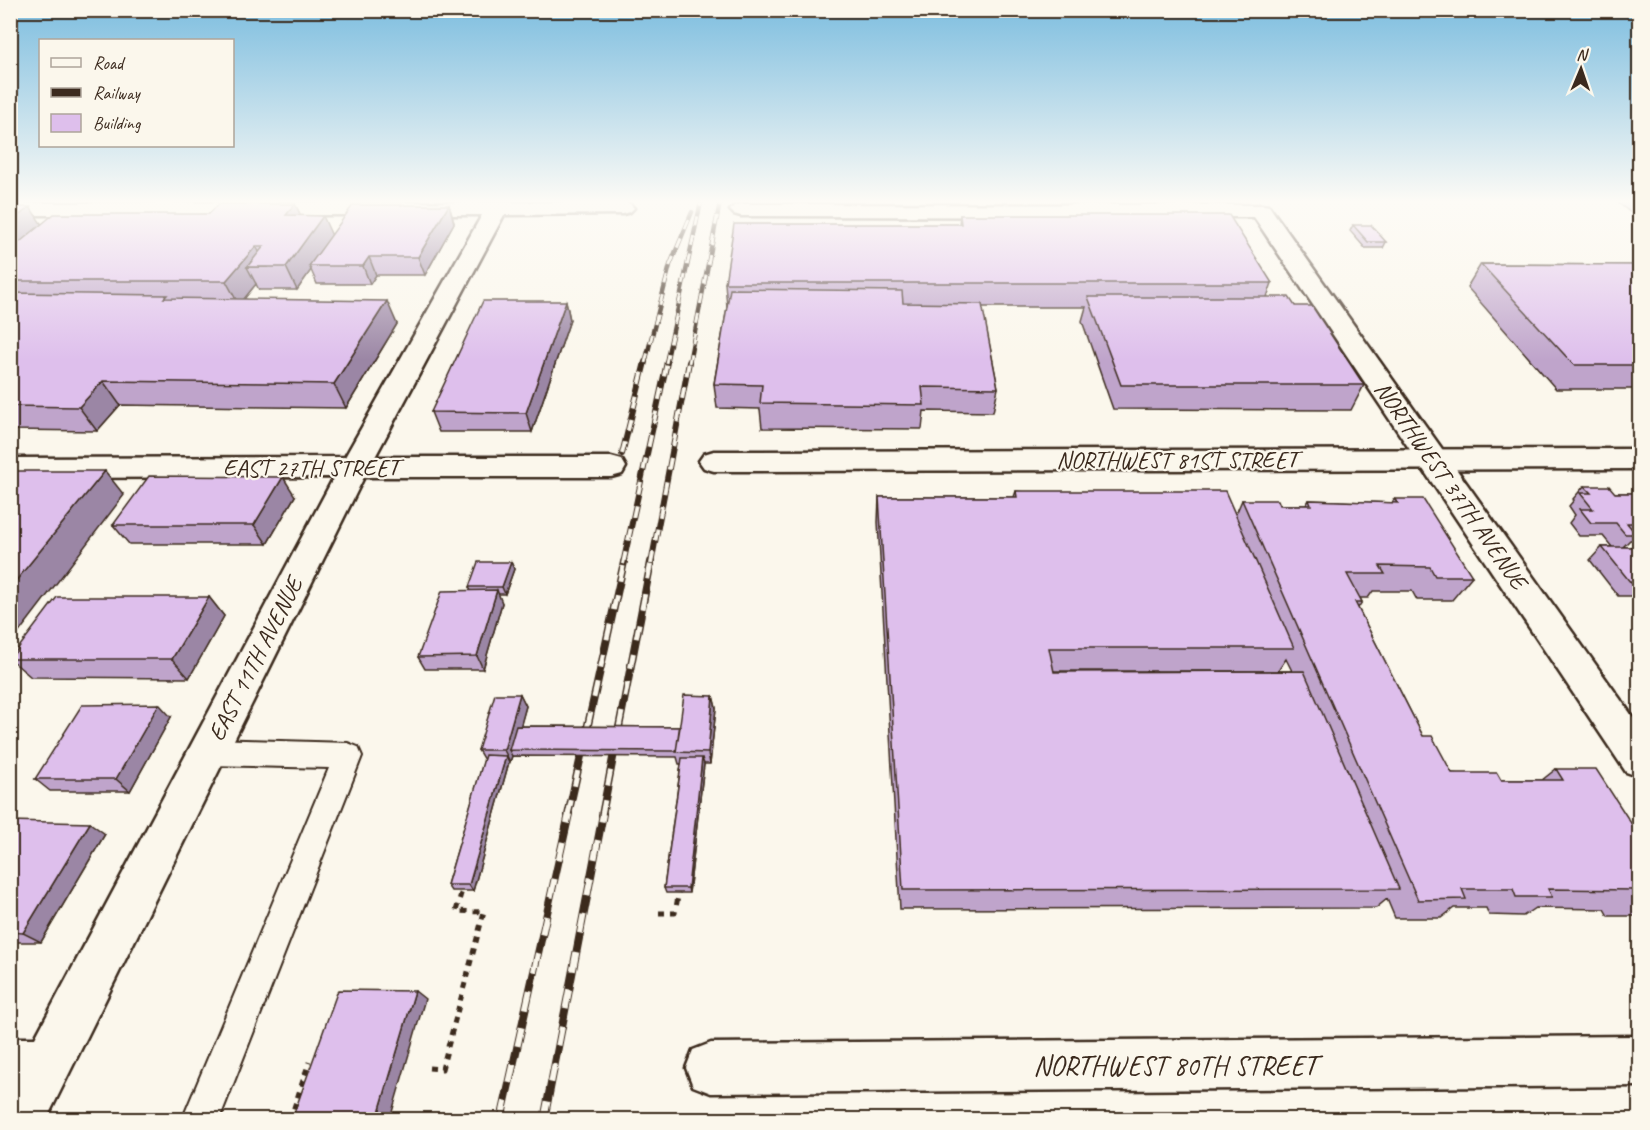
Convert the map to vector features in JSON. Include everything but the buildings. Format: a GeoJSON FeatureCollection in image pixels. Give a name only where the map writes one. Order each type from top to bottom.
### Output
{"type":"FeatureCollection","features":[{"type":"Feature","properties":{"kind":"street","name":"EAST 11TH AVENUE"},"geometry":{"type":"LineString","coordinates":[[19,1119],[29,1063],[208,752],[354,468],[471,255]]}},
{"type":"Feature","properties":{"kind":"street","name":"NORTHWEST 37TH AVENUE"},"geometry":{"type":"LineString","coordinates":[[1291,255],[1640,760]]}},
{"type":"Feature","properties":{"kind":"street","name":"NORTHWEST 81ST STREET"},"geometry":{"type":"LineString","coordinates":[[714,461],[1640,459]]}},
{"type":"Feature","properties":{"kind":"street","name":"EAST 27TH STREET"},"geometry":{"type":"LineString","coordinates":[[10,468],[611,467]]}},
{"type":"Feature","properties":{"kind":"street","name":"NORTHWEST 80TH STREET"},"geometry":{"type":"LineString","coordinates":[[711,1068],[1640,1061]]}},
{"type":"Feature","properties":{"kind":"lane"},"geometry":{"type":"LineString","coordinates":[[200,1119],[348,756],[208,752]]}},
{"type":"Feature","properties":{"kind":"path"},"geometry":{"type":"LineString","coordinates":[[429,1068],[442,1069],[484,912],[456,911],[465,879]]}},
{"type":"Feature","properties":{"kind":"path"},"geometry":{"type":"LineString","coordinates":[[659,913],[675,913],[680,882]]}},
{"type":"Feature","properties":{"kind":"path"},"geometry":{"type":"LineString","coordinates":[[290,1119],[309,1062]]}},
{"type":"Feature","properties":{"kind":"railway"},"geometry":{"type":"LineString","coordinates":[[645,363],[674,255]]}},
{"type":"Feature","properties":{"kind":"railway"},"geometry":{"type":"LineString","coordinates":[[666,363],[690,255]]}},
{"type":"Feature","properties":{"kind":"railway"},"geometry":{"type":"LineString","coordinates":[[689,363],[710,255]]}},
{"type":"Feature","properties":{"kind":"railway"},"geometry":{"type":"LineString","coordinates":[[622,454],[645,362]]}},
{"type":"Feature","properties":{"kind":"railway"},"geometry":{"type":"LineString","coordinates":[[623,564],[667,362]]}},
{"type":"Feature","properties":{"kind":"railway"},"geometry":{"type":"LineString","coordinates":[[651,564],[689,362]]}},
{"type":"Feature","properties":{"kind":"railway"},"geometry":{"type":"LineString","coordinates":[[568,815],[624,562]]}},
{"type":"Feature","properties":{"kind":"railway"},"geometry":{"type":"LineString","coordinates":[[602,815],[651,562]]}},
{"type":"Feature","properties":{"kind":"railway"},"geometry":{"type":"LineString","coordinates":[[501,1120],[569,814]]}},
{"type":"Feature","properties":{"kind":"railway"},"geometry":{"type":"LineString","coordinates":[[544,1120],[603,814]]}}]}
